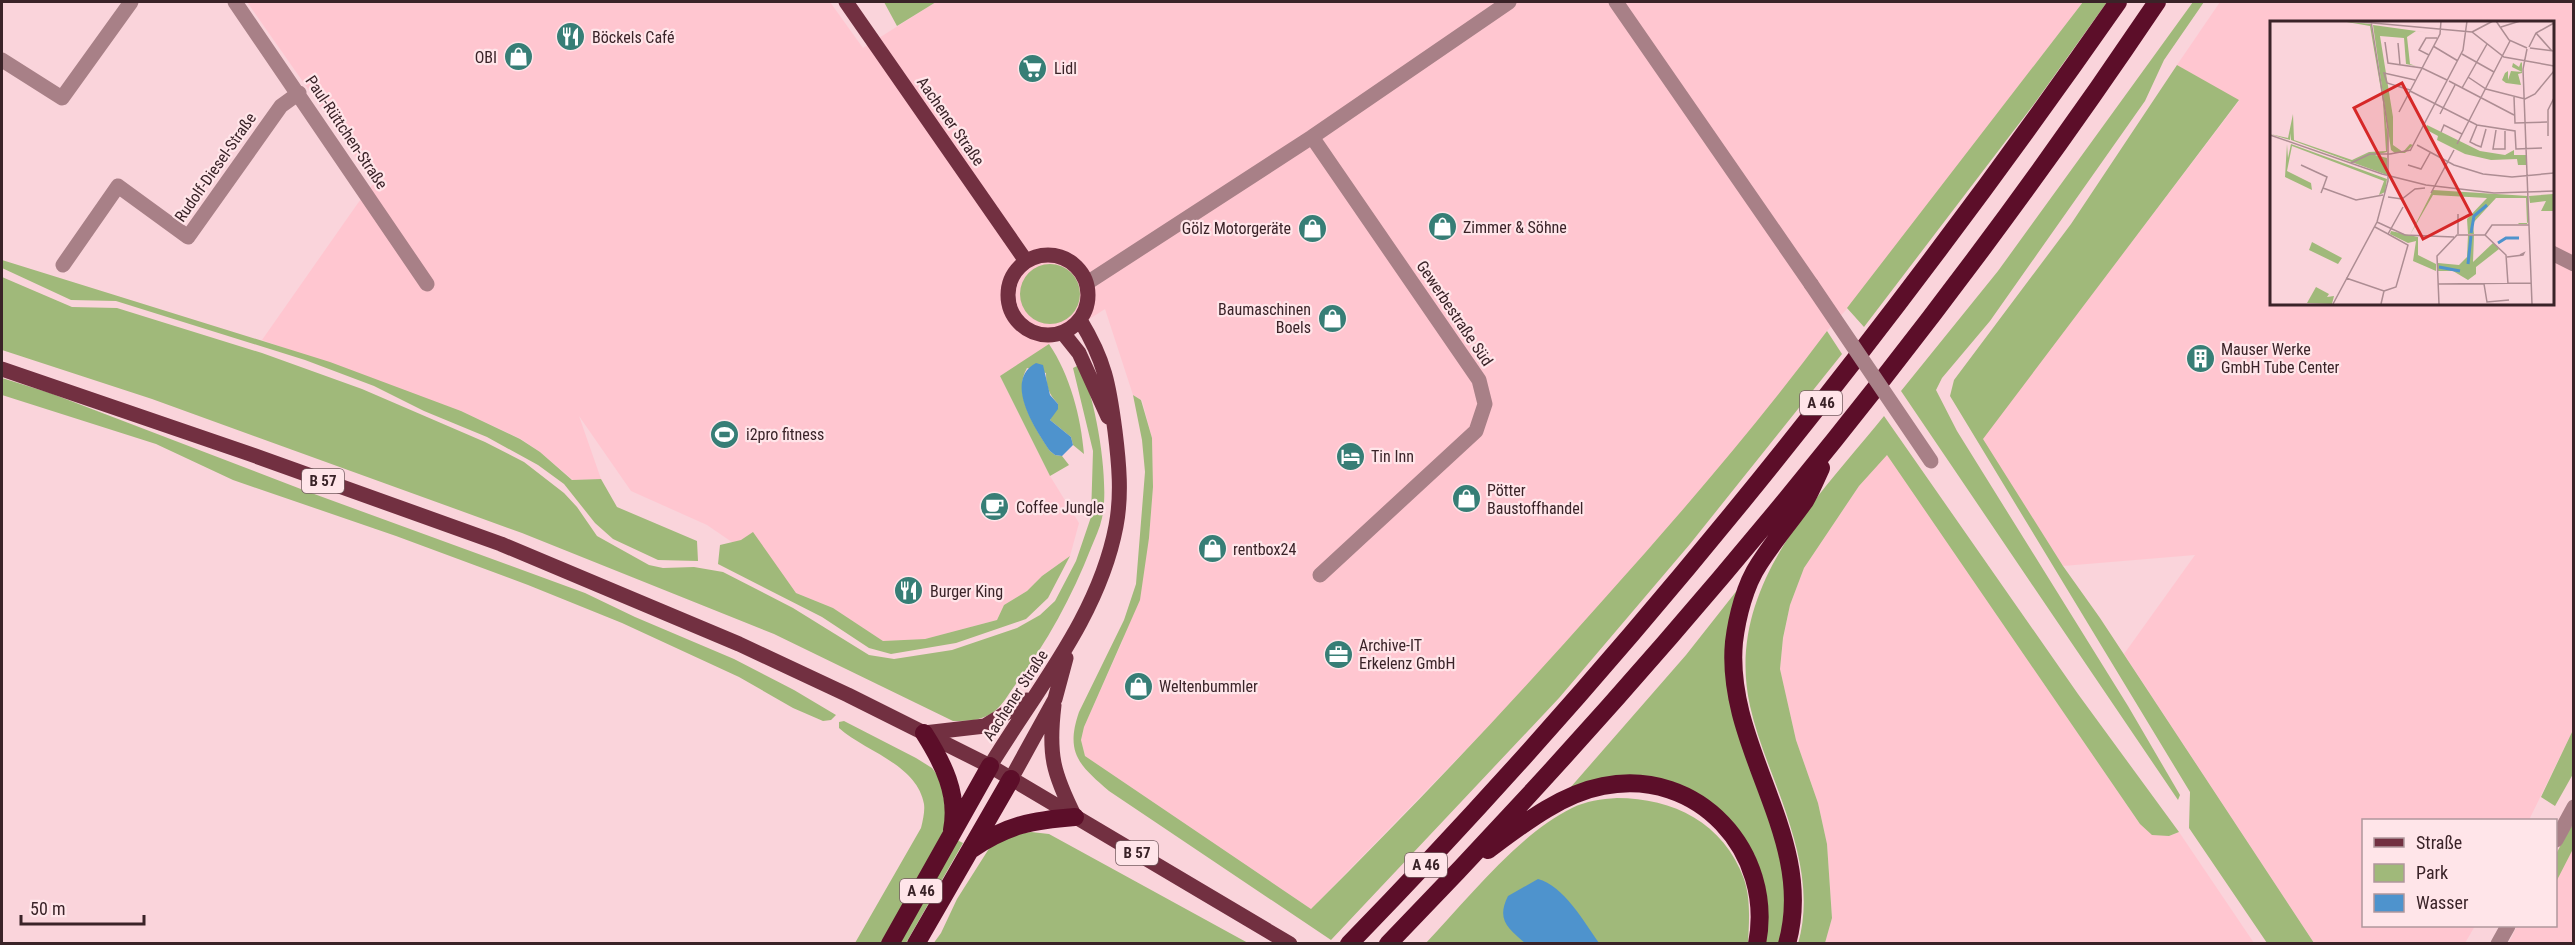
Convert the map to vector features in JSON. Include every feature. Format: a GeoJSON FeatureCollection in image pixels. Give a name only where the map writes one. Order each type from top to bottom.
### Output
{"type":"FeatureCollection","features":[{"type":"Feature","properties":{"kind":"highway","name":"A 46"},"geometry":{"type":"LineString","coordinates":[[1349,944],[1507,777],[1651,612],[1777,460],[1926,270],[2118,2]]}},
{"type":"Feature","properties":{"kind":"highway","name":"A 46"},"geometry":{"type":"LineString","coordinates":[[1388,944],[1458,872],[1640,670],[1830,447],[2085,108],[2157,2]]}},
{"type":"Feature","properties":{"kind":"highway","name":"A 46"},"geometry":{"type":"LineString","coordinates":[[1786,944],[1792,914],[1791,866],[1786,842],[1737,706],[1733,667],[1734,642],[1753,575],[1806,499],[1830,447]]}},
{"type":"Feature","properties":{"kind":"highway"},"geometry":{"type":"LineString","coordinates":[[924,733],[939,759],[954,798],[956,814],[951,838]]}},
{"type":"Feature","properties":{"kind":"highway"},"geometry":{"type":"LineString","coordinates":[[951,838],[990,766]]}},
{"type":"Feature","properties":{"kind":"highway"},"geometry":{"type":"LineString","coordinates":[[916,944],[1011,779]]}},
{"type":"Feature","properties":{"kind":"highway"},"geometry":{"type":"LineString","coordinates":[[1458,872],[1532,817],[1579,794],[1603,786],[1626,784],[1664,789],[1695,802],[1716,817],[1733,834],[1743,849],[1754,873],[1759,892],[1760,914],[1757,944]]}},
{"type":"Feature","properties":{"kind":"highway"},"geometry":{"type":"LineString","coordinates":[[968,852],[989,838],[1018,824],[1042,819],[1075,817]]}},
{"type":"Feature","properties":{"kind":"highway","name":"A 46"},"geometry":{"type":"LineString","coordinates":[[891,944],[951,838]]}},
{"type":"Feature","properties":{"kind":"main road","name":"Aachener Straße"},"geometry":{"type":"LineString","coordinates":[[846,2],[1026,261]]}},
{"type":"Feature","properties":{"kind":"main road"},"geometry":{"type":"LineString","coordinates":[[1037,256],[1060,256],[1074,264],[1087,283],[1088,303],[1080,320],[1063,333],[1046,336],[1028,331],[1011,310],[1008,292],[1013,274],[1026,261],[1037,256]]}},
{"type":"Feature","properties":{"kind":"main road","name":"Aachener Straße"},"geometry":{"type":"LineString","coordinates":[[1011,779],[1055,699],[1070,643],[1106,562],[1116,526],[1120,491],[1108,380],[1094,343],[1080,320]]}},
{"type":"Feature","properties":{"kind":"main road","name":"Aachener Straße"},"geometry":{"type":"LineString","coordinates":[[1063,333],[1079,353],[1115,431]]}},
{"type":"Feature","properties":{"kind":"main road","name":"B 57"},"geometry":{"type":"LineString","coordinates":[[2,369],[217,442],[512,549],[739,644],[848,694],[990,766],[1290,944]]}},
{"type":"Feature","properties":{"kind":"main road","name":"Aachener Straße"},"geometry":{"type":"LineString","coordinates":[[990,766],[1070,643]]}},
{"type":"Feature","properties":{"kind":"main road"},"geometry":{"type":"LineString","coordinates":[[924,733],[985,726],[1017,708],[1038,692]]}},
{"type":"Feature","properties":{"kind":"main road"},"geometry":{"type":"LineString","coordinates":[[1055,699],[1051,743],[1052,762],[1075,817]]}},
{"type":"Feature","properties":{"kind":"street"},"geometry":{"type":"LineString","coordinates":[[2,60],[62,98],[131,2]]}},
{"type":"Feature","properties":{"kind":"street","name":"Paul-Rüttchen-Straße"},"geometry":{"type":"LineString","coordinates":[[236,2],[427,284]]}},
{"type":"Feature","properties":{"kind":"street"},"geometry":{"type":"LineString","coordinates":[[1087,283],[1312,137],[1509,2]]}},
{"type":"Feature","properties":{"kind":"street"},"geometry":{"type":"LineString","coordinates":[[1616,2],[1931,461]]}},
{"type":"Feature","properties":{"kind":"street","name":"Rudolf-Diesel-Straße"},"geometry":{"type":"LineString","coordinates":[[63,265],[118,186],[188,237],[281,106],[299,93]]}},
{"type":"Feature","properties":{"kind":"street","name":"Gewerbestraße Süd"},"geometry":{"type":"LineString","coordinates":[[1312,137],[1479,380],[1485,404],[1476,431],[1320,575]]}},
{"type":"Feature","properties":{"kind":"street"},"geometry":{"type":"LineString","coordinates":[[2554,254],[2574,264]]}},
{"type":"Feature","properties":{"kind":"street"},"geometry":{"type":"LineString","coordinates":[[2557,838],[2574,807]]}},
{"type":"Feature","properties":{"kind":"street"},"geometry":{"type":"LineString","coordinates":[[2498,944],[2507,927]]}},
{"type":"Feature","properties":{"kind":"shaded area"},"geometry":{"type":"Polygon","coordinates":[[[247,2],[830,2],[863,48],[936,2],[2083,2],[1854,301],[1827,331],[1776,400],[1696,496],[1523,691],[1311,909],[1085,756],[1081,740],[1084,727],[1122,642],[1149,538],[1153,487],[1152,438],[1142,400],[1133,395],[1105,309],[1000,376],[1050,476],[1079,523],[1070,556],[1042,576],[1027,591],[1004,605],[997,620],[925,639],[883,641],[833,608],[796,593],[786,579],[707,525],[631,491],[579,416],[601,479],[573,480],[521,439],[461,411],[262,340],[374,183],[247,2]]]}},
{"type":"Feature","properties":{"kind":"shaded area"},"geometry":{"type":"Polygon","coordinates":[[[2220,2],[2573,2],[2573,730],[2529,819],[2362,819],[2362,927],[2474,927],[2465,943],[2314,943],[2124,654],[2195,555],[2063,566],[1982,439],[2239,101],[2177,65],[2220,2]]]}},
{"type":"Feature","properties":{"kind":"shaded area"},"geometry":{"type":"Polygon","coordinates":[[[1887,454],[2140,824],[2169,836],[2179,832],[2254,943],[1825,943],[1832,918],[1827,844],[1818,803],[1796,740],[1780,669],[1783,639],[1790,605],[1804,568],[1859,486],[1887,454]]]}},
{"type":"Feature","properties":{"kind":"shaded area"},"geometry":{"type":"Polygon","coordinates":[[[2573,821],[2573,943],[2508,944],[2516,927],[2557,927],[2557,852],[2573,821]]]}},
{"type":"Feature","properties":{"kind":"green space"},"geometry":{"type":"Polygon","coordinates":[[[884,2],[936,2],[897,26],[884,2]]]}},
{"type":"Feature","properties":{"kind":"green space"},"geometry":{"type":"Polygon","coordinates":[[[2083,2],[2107,2],[2034,104],[1864,327],[1847,308],[2083,2]]]}},
{"type":"Feature","properties":{"kind":"green space"},"geometry":{"type":"Polygon","coordinates":[[[2193,2],[2204,2],[2164,60],[2145,101],[1990,321],[1942,378],[1936,390],[1957,431],[2128,706],[2180,795],[2178,800],[1901,391],[1998,271],[2193,2]]]}},
{"type":"Feature","properties":{"kind":"green space"},"geometry":{"type":"Polygon","coordinates":[[[2177,65],[2239,100],[1983,439],[2063,566],[2100,618],[2314,943],[2267,943],[2189,828],[2190,792],[1950,396],[1954,380],[2071,224],[2177,65]]]}},
{"type":"Feature","properties":{"kind":"green space"},"geometry":{"type":"Polygon","coordinates":[[[2,260],[330,362],[461,411],[520,439],[540,452],[572,480],[601,479],[617,507],[697,541],[698,561],[658,560],[613,539],[595,523],[564,484],[538,465],[487,437],[424,411],[374,386],[305,360],[116,301],[71,300],[2,268],[2,260]]]}},
{"type":"Feature","properties":{"kind":"green space"},"geometry":{"type":"Polygon","coordinates":[[[1044,264],[1056,264],[1067,269],[1075,277],[1080,294],[1078,306],[1067,319],[1056,324],[1044,324],[1033,319],[1025,311],[1020,300],[1020,288],[1025,277],[1033,269],[1044,264]]]}},
{"type":"Feature","properties":{"kind":"green space"},"geometry":{"type":"Polygon","coordinates":[[[2,277],[72,307],[117,308],[262,353],[362,389],[485,442],[524,462],[564,493],[597,536],[649,565],[663,568],[694,567],[723,572],[793,608],[869,655],[894,659],[952,650],[1017,628],[1040,615],[1055,601],[1076,561],[1091,517],[1093,451],[1073,368],[1079,365],[1091,397],[1100,440],[1104,484],[1102,518],[1084,566],[1066,603],[1047,638],[1005,699],[996,710],[986,716],[953,721],[774,634],[522,533],[152,399],[2,350],[2,277]]]}},
{"type":"Feature","properties":{"kind":"green space"},"geometry":{"type":"Polygon","coordinates":[[[1827,331],[1842,354],[1690,544],[1559,698],[1331,940],[1109,791],[1090,773],[1078,757],[1074,748],[1074,738],[1079,712],[1124,620],[1136,584],[1145,472],[1142,440],[1133,395],[1141,400],[1152,438],[1153,487],[1149,538],[1140,600],[1084,727],[1081,740],[1085,756],[1311,909],[1460,756],[1604,599],[1719,467],[1827,331]]]}},
{"type":"Feature","properties":{"kind":"green space"},"geometry":{"type":"Polygon","coordinates":[[[1049,344],[1069,383],[1080,426],[1084,454],[1073,445],[1071,437],[1050,420],[1058,404],[1049,390],[1046,373],[1027,368],[1022,388],[1027,410],[1050,451],[1062,456],[1069,465],[1050,476],[1000,376],[1049,344]]]}},
{"type":"Feature","properties":{"kind":"green space"},"geometry":{"type":"Polygon","coordinates":[[[2,378],[50,393],[306,491],[585,593],[734,659],[836,715],[831,720],[823,721],[793,708],[739,677],[622,623],[528,585],[396,536],[233,480],[156,444],[2,395],[2,378]]]}},
{"type":"Feature","properties":{"kind":"green space"},"geometry":{"type":"Polygon","coordinates":[[[1884,416],[2078,694],[2179,832],[2169,836],[2152,835],[2140,824],[1887,455],[1859,486],[1804,568],[1790,605],[1783,638],[1780,669],[1796,740],[1818,803],[1827,844],[1832,918],[1825,943],[1798,944],[1804,907],[1801,871],[1788,818],[1760,742],[1750,706],[1746,663],[1750,623],[1763,585],[1782,548],[1831,480],[1884,416]]]}},
{"type":"Feature","properties":{"kind":"green space"},"geometry":{"type":"Polygon","coordinates":[[[753,532],[796,593],[833,608],[883,641],[925,639],[997,620],[1004,605],[1027,591],[1042,576],[1070,556],[1048,598],[1026,619],[956,643],[891,654],[869,648],[822,617],[718,564],[720,545],[741,540],[753,532]]]}},
{"type":"Feature","properties":{"kind":"green space"},"geometry":{"type":"Polygon","coordinates":[[[1742,584],[1728,643],[1787,878],[1781,943],[1763,943],[1763,878],[1754,854],[1728,818],[1634,776],[1605,778],[1563,796],[1686,655],[1742,584]]]}},
{"type":"Feature","properties":{"kind":"green space"},"geometry":{"type":"Polygon","coordinates":[[[844,721],[916,758],[932,768],[941,780],[948,827],[883,943],[855,943],[921,828],[924,804],[911,778],[901,768],[839,728],[839,722],[844,721]]]}},
{"type":"Feature","properties":{"kind":"green space"},"geometry":{"type":"Polygon","coordinates":[[[2573,730],[2573,774],[2555,806],[2541,797],[2573,730]]]}},
{"type":"Feature","properties":{"kind":"green space"},"geometry":{"type":"Polygon","coordinates":[[[1617,798],[1638,799],[1677,809],[1710,829],[1724,843],[1735,859],[1748,895],[1748,943],[1425,944],[1512,851],[1532,834],[1572,808],[1594,801],[1617,798]]]}},
{"type":"Feature","properties":{"kind":"green space"},"geometry":{"type":"Polygon","coordinates":[[[2571,826],[2573,828],[2573,849],[2557,880],[2557,852],[2571,826]]]}},
{"type":"Feature","properties":{"kind":"green space"},"geometry":{"type":"Polygon","coordinates":[[[1031,832],[1049,834],[1248,943],[933,944],[941,933],[957,899],[990,847],[1013,835],[1031,832]]]}},
{"type":"Feature","properties":{"kind":"green space"},"geometry":{"type":"Polygon","coordinates":[[[955,839],[963,843],[906,943],[897,944],[955,839]]]}},
{"type":"Feature","properties":{"kind":"water"},"geometry":{"type":"Polygon","coordinates":[[[1036,363],[1043,365],[1050,395],[1058,404],[1058,409],[1050,420],[1071,437],[1073,445],[1062,456],[1050,451],[1025,406],[1022,381],[1027,371],[1036,363]]]}},
{"type":"Feature","properties":{"kind":"water"},"geometry":{"type":"Polygon","coordinates":[[[1538,879],[1565,897],[1599,943],[1525,943],[1513,933],[1506,923],[1503,911],[1508,896],[1538,879]]]}},
{"type":"Feature","properties":{"kind":"place","name":"Böckels Café"},"geometry":{"type":"Point","coordinates":[571,37]}},
{"type":"Feature","properties":{"kind":"place","name":"OBI"},"geometry":{"type":"Point","coordinates":[518,57]}},
{"type":"Feature","properties":{"kind":"place","name":"Lidl"},"geometry":{"type":"Point","coordinates":[1033,68]}},
{"type":"Feature","properties":{"kind":"place","name":"Zimmer & Söhne"},"geometry":{"type":"Point","coordinates":[1442,227]}},
{"type":"Feature","properties":{"kind":"place","name":"Gölz Motorgeräte"},"geometry":{"type":"Point","coordinates":[1312,228]}},
{"type":"Feature","properties":{"kind":"place","name":"Baumaschinen Boels"},"geometry":{"type":"Point","coordinates":[1332,318]}},
{"type":"Feature","properties":{"kind":"place","name":"Mauser Werke GmbH Tube Center"},"geometry":{"type":"Point","coordinates":[2200,358]}},
{"type":"Feature","properties":{"kind":"place","name":"i2pro fitness"},"geometry":{"type":"Point","coordinates":[725,434]}},
{"type":"Feature","properties":{"kind":"place","name":"Tin Inn"},"geometry":{"type":"Point","coordinates":[1350,456]}},
{"type":"Feature","properties":{"kind":"place","name":"Pötter Baustoffhandel"},"geometry":{"type":"Point","coordinates":[1466,499]}},
{"type":"Feature","properties":{"kind":"place","name":"Coffee Jungle"},"geometry":{"type":"Point","coordinates":[995,507]}},
{"type":"Feature","properties":{"kind":"place","name":"rentbox24"},"geometry":{"type":"Point","coordinates":[1212,549]}},
{"type":"Feature","properties":{"kind":"place","name":"Burger King"},"geometry":{"type":"Point","coordinates":[909,591]}},
{"type":"Feature","properties":{"kind":"place","name":"Archive-IT Erkelenz GmbH"},"geometry":{"type":"Point","coordinates":[1338,654]}},
{"type":"Feature","properties":{"kind":"place","name":"Weltenbummler"},"geometry":{"type":"Point","coordinates":[1138,686]}}]}
